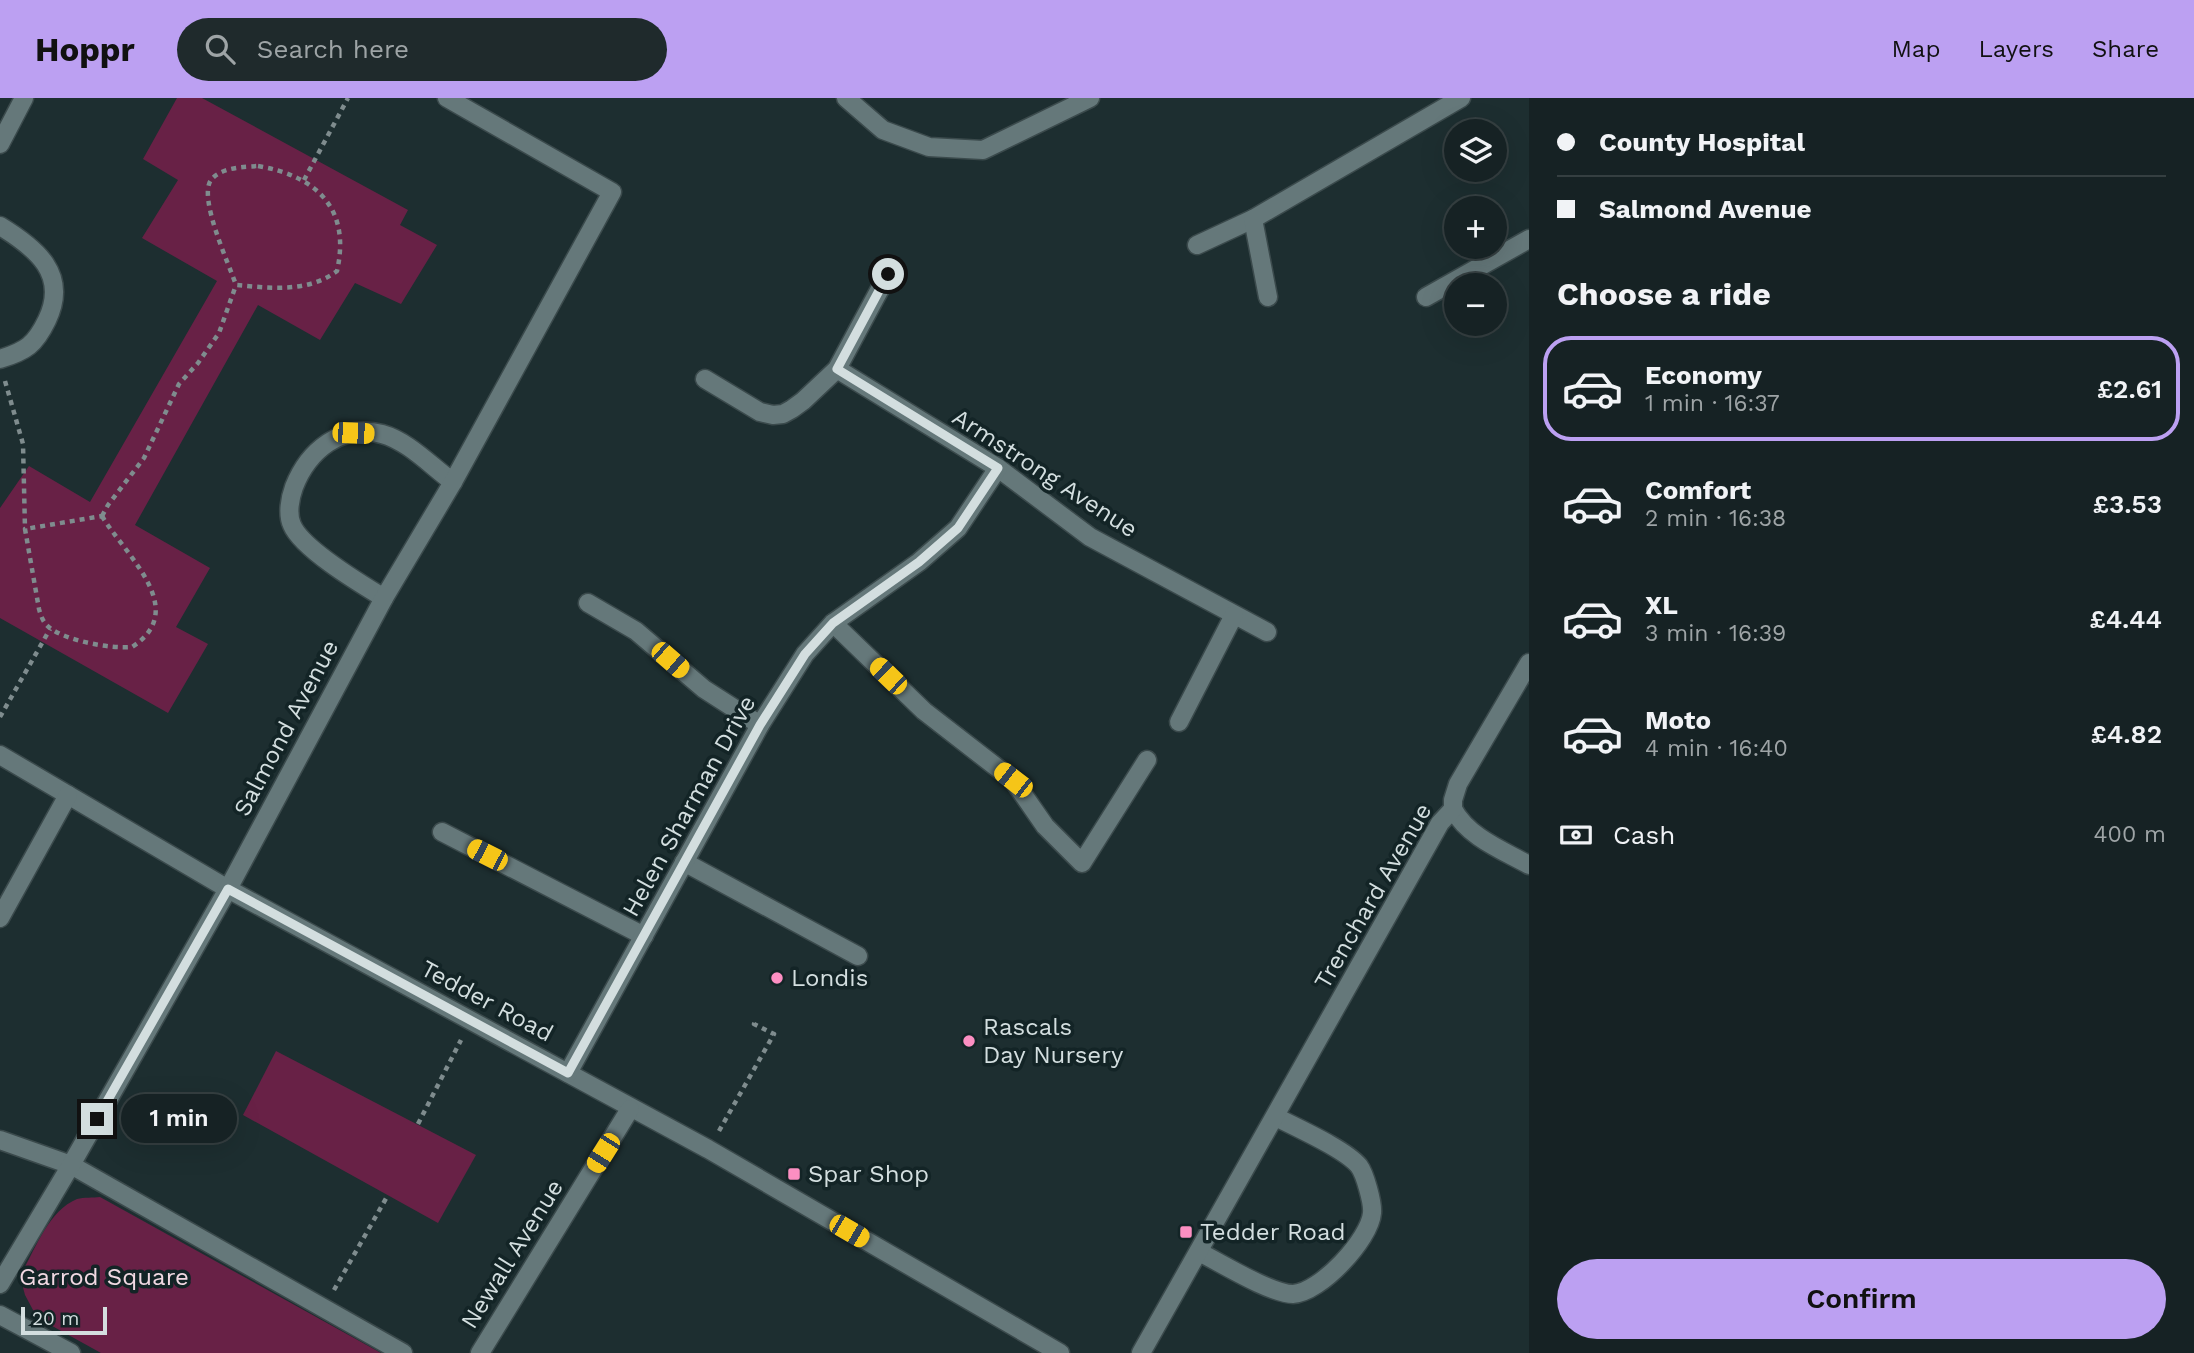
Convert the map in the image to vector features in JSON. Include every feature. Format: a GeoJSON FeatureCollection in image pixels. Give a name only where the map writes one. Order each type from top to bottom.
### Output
{"type":"FeatureCollection","features":[{"type":"Feature","properties":{"kind":"street"},"geometry":{"type":"LineString","coordinates":[[0,144],[24,98]]}},
{"type":"Feature","properties":{"kind":"street","name":"Salmond Avenue"},"geometry":{"type":"LineString","coordinates":[[0,1284],[228,889],[384,598],[453,482],[612,192],[447,98]]}},
{"type":"Feature","properties":{"kind":"street"},"geometry":{"type":"LineString","coordinates":[[846,98],[883,130],[929,148],[983,150],[1090,98]]}},
{"type":"Feature","properties":{"kind":"street"},"geometry":{"type":"LineString","coordinates":[[1197,245],[1252,219],[1461,98]]}},
{"type":"Feature","properties":{"kind":"street"},"geometry":{"type":"LineString","coordinates":[[1252,219],[1268,297]]}},
{"type":"Feature","properties":{"kind":"street"},"geometry":{"type":"LineString","coordinates":[[0,226],[29,244],[54,279],[55,294],[39,336],[23,352],[1,365]]}},
{"type":"Feature","properties":{"kind":"street"},"geometry":{"type":"LineString","coordinates":[[1426,298],[1529,239]]}},
{"type":"Feature","properties":{"kind":"street"},"geometry":{"type":"LineString","coordinates":[[705,379],[760,412],[783,414],[803,401],[837,369],[888,274]]}},
{"type":"Feature","properties":{"kind":"street","name":"Armstrong Avenue"},"geometry":{"type":"LineString","coordinates":[[837,369],[998,468],[1090,537],[1268,632]]}},
{"type":"Feature","properties":{"kind":"street"},"geometry":{"type":"LineString","coordinates":[[384,598],[320,555],[292,525],[292,494],[306,464],[317,449],[332,440],[353,433],[381,434],[399,442],[453,482]]}},
{"type":"Feature","properties":{"kind":"street","name":"Helen Sharman Drive"},"geometry":{"type":"LineString","coordinates":[[568,1073],[760,725],[805,654],[833,623],[919,562],[958,528],[998,468]]}},
{"type":"Feature","properties":{"kind":"street"},"geometry":{"type":"LineString","coordinates":[[587,603],[636,631],[704,689],[760,725]]}},
{"type":"Feature","properties":{"kind":"street"},"geometry":{"type":"LineString","coordinates":[[1179,722],[1234,615]]}},
{"type":"Feature","properties":{"kind":"street"},"geometry":{"type":"LineString","coordinates":[[833,623],[924,711],[1013,780],[1045,826],[1082,863],[1147,760]]}},
{"type":"Feature","properties":{"kind":"street","name":"Trenchard Avenue"},"geometry":{"type":"LineString","coordinates":[[1141,1353],[1440,823],[1453,809],[1458,784],[1529,663]]}},
{"type":"Feature","properties":{"kind":"street","name":"Tedder Road"},"geometry":{"type":"LineString","coordinates":[[0,755],[228,889],[708,1149],[1060,1353]]}},
{"type":"Feature","properties":{"kind":"street"},"geometry":{"type":"LineString","coordinates":[[0,918],[68,795]]}},
{"type":"Feature","properties":{"kind":"street"},"geometry":{"type":"LineString","coordinates":[[1453,809],[1472,833],[1529,865]]}},
{"type":"Feature","properties":{"kind":"street"},"geometry":{"type":"LineString","coordinates":[[442,832],[644,936]]}},
{"type":"Feature","properties":{"kind":"street"},"geometry":{"type":"LineString","coordinates":[[684,862],[858,956]]}},
{"type":"Feature","properties":{"kind":"street","name":"Newall Avenue"},"geometry":{"type":"LineString","coordinates":[[480,1353],[630,1109]]}},
{"type":"Feature","properties":{"kind":"street"},"geometry":{"type":"LineString","coordinates":[[1199,1252],[1273,1290],[1293,1294],[1315,1287],[1334,1272],[1365,1231],[1373,1212],[1368,1188],[1359,1166],[1339,1151],[1276,1117]]}},
{"type":"Feature","properties":{"kind":"street"},"geometry":{"type":"LineString","coordinates":[[0,1140],[71,1165],[404,1353]]}},
{"type":"Feature","properties":{"kind":"street"},"geometry":{"type":"LineString","coordinates":[[0,1315],[71,1353]]}},
{"type":"Feature","properties":{"kind":"path"},"geometry":{"type":"LineString","coordinates":[[304,180],[348,98]]}},
{"type":"Feature","properties":{"kind":"path"},"geometry":{"type":"LineString","coordinates":[[25,529],[102,516],[144,458],[179,384],[219,333],[236,285],[211,213],[208,200],[211,180],[226,171],[258,166],[290,173],[304,180],[332,209],[338,221],[342,239],[337,271],[325,280],[284,289],[236,285]]}},
{"type":"Feature","properties":{"kind":"path"},"geometry":{"type":"LineString","coordinates":[[1,365],[23,444],[25,529],[43,621],[50,629],[89,642],[132,647],[150,631],[156,604],[145,576],[102,516]]}},
{"type":"Feature","properties":{"kind":"path"},"geometry":{"type":"LineString","coordinates":[[0,717],[50,629]]}},
{"type":"Feature","properties":{"kind":"path"},"geometry":{"type":"LineString","coordinates":[[708,1149],[774,1034],[754,1024],[757,1020]]}},
{"type":"Feature","properties":{"kind":"path"},"geometry":{"type":"LineString","coordinates":[[418,1124],[471,1021]]}},
{"type":"Feature","properties":{"kind":"path"},"geometry":{"type":"LineString","coordinates":[[324,1306],[388,1195]]}},
{"type":"Feature","properties":{"kind":"green space"},"geometry":{"type":"Polygon","coordinates":[[[177,98],[202,98],[408,210],[400,225],[437,245],[401,304],[355,283],[320,340],[258,305],[135,525],[210,568],[176,627],[208,644],[168,713],[0,618],[0,508],[29,466],[90,502],[217,281],[142,238],[178,180],[143,159],[177,98]]]}},
{"type":"Feature","properties":{"kind":"green space"},"geometry":{"type":"Polygon","coordinates":[[[276,1051],[476,1155],[438,1223],[243,1115],[276,1051]]]}},
{"type":"Feature","properties":{"kind":"green space","name":"Garrod Square"},"geometry":{"type":"Polygon","coordinates":[[[100,1197],[381,1353],[101,1353],[45,1322],[33,1310],[25,1295],[20,1276],[43,1232],[58,1212],[77,1199],[100,1197]]]}},
{"type":"Feature","properties":{"kind":"place","name":"Londis"},"geometry":{"type":"Point","coordinates":[777,978]}},
{"type":"Feature","properties":{"kind":"place","name":"Rascals Day Nursery"},"geometry":{"type":"Point","coordinates":[969,1041]}},
{"type":"Feature","properties":{"kind":"place","name":"Spar Shop"},"geometry":{"type":"Point","coordinates":[794,1174]}},
{"type":"Feature","properties":{"kind":"place","name":"Tedder Road"},"geometry":{"type":"Point","coordinates":[1186,1232]}},
{"type":"Feature","properties":{"kind":"route"},"geometry":{"type":"LineString","coordinates":[[97,1119],[228,889],[568,1073],[760,725],[805,654],[833,623],[919,562],[958,528],[998,468],[837,369],[888,274]]}}]}
